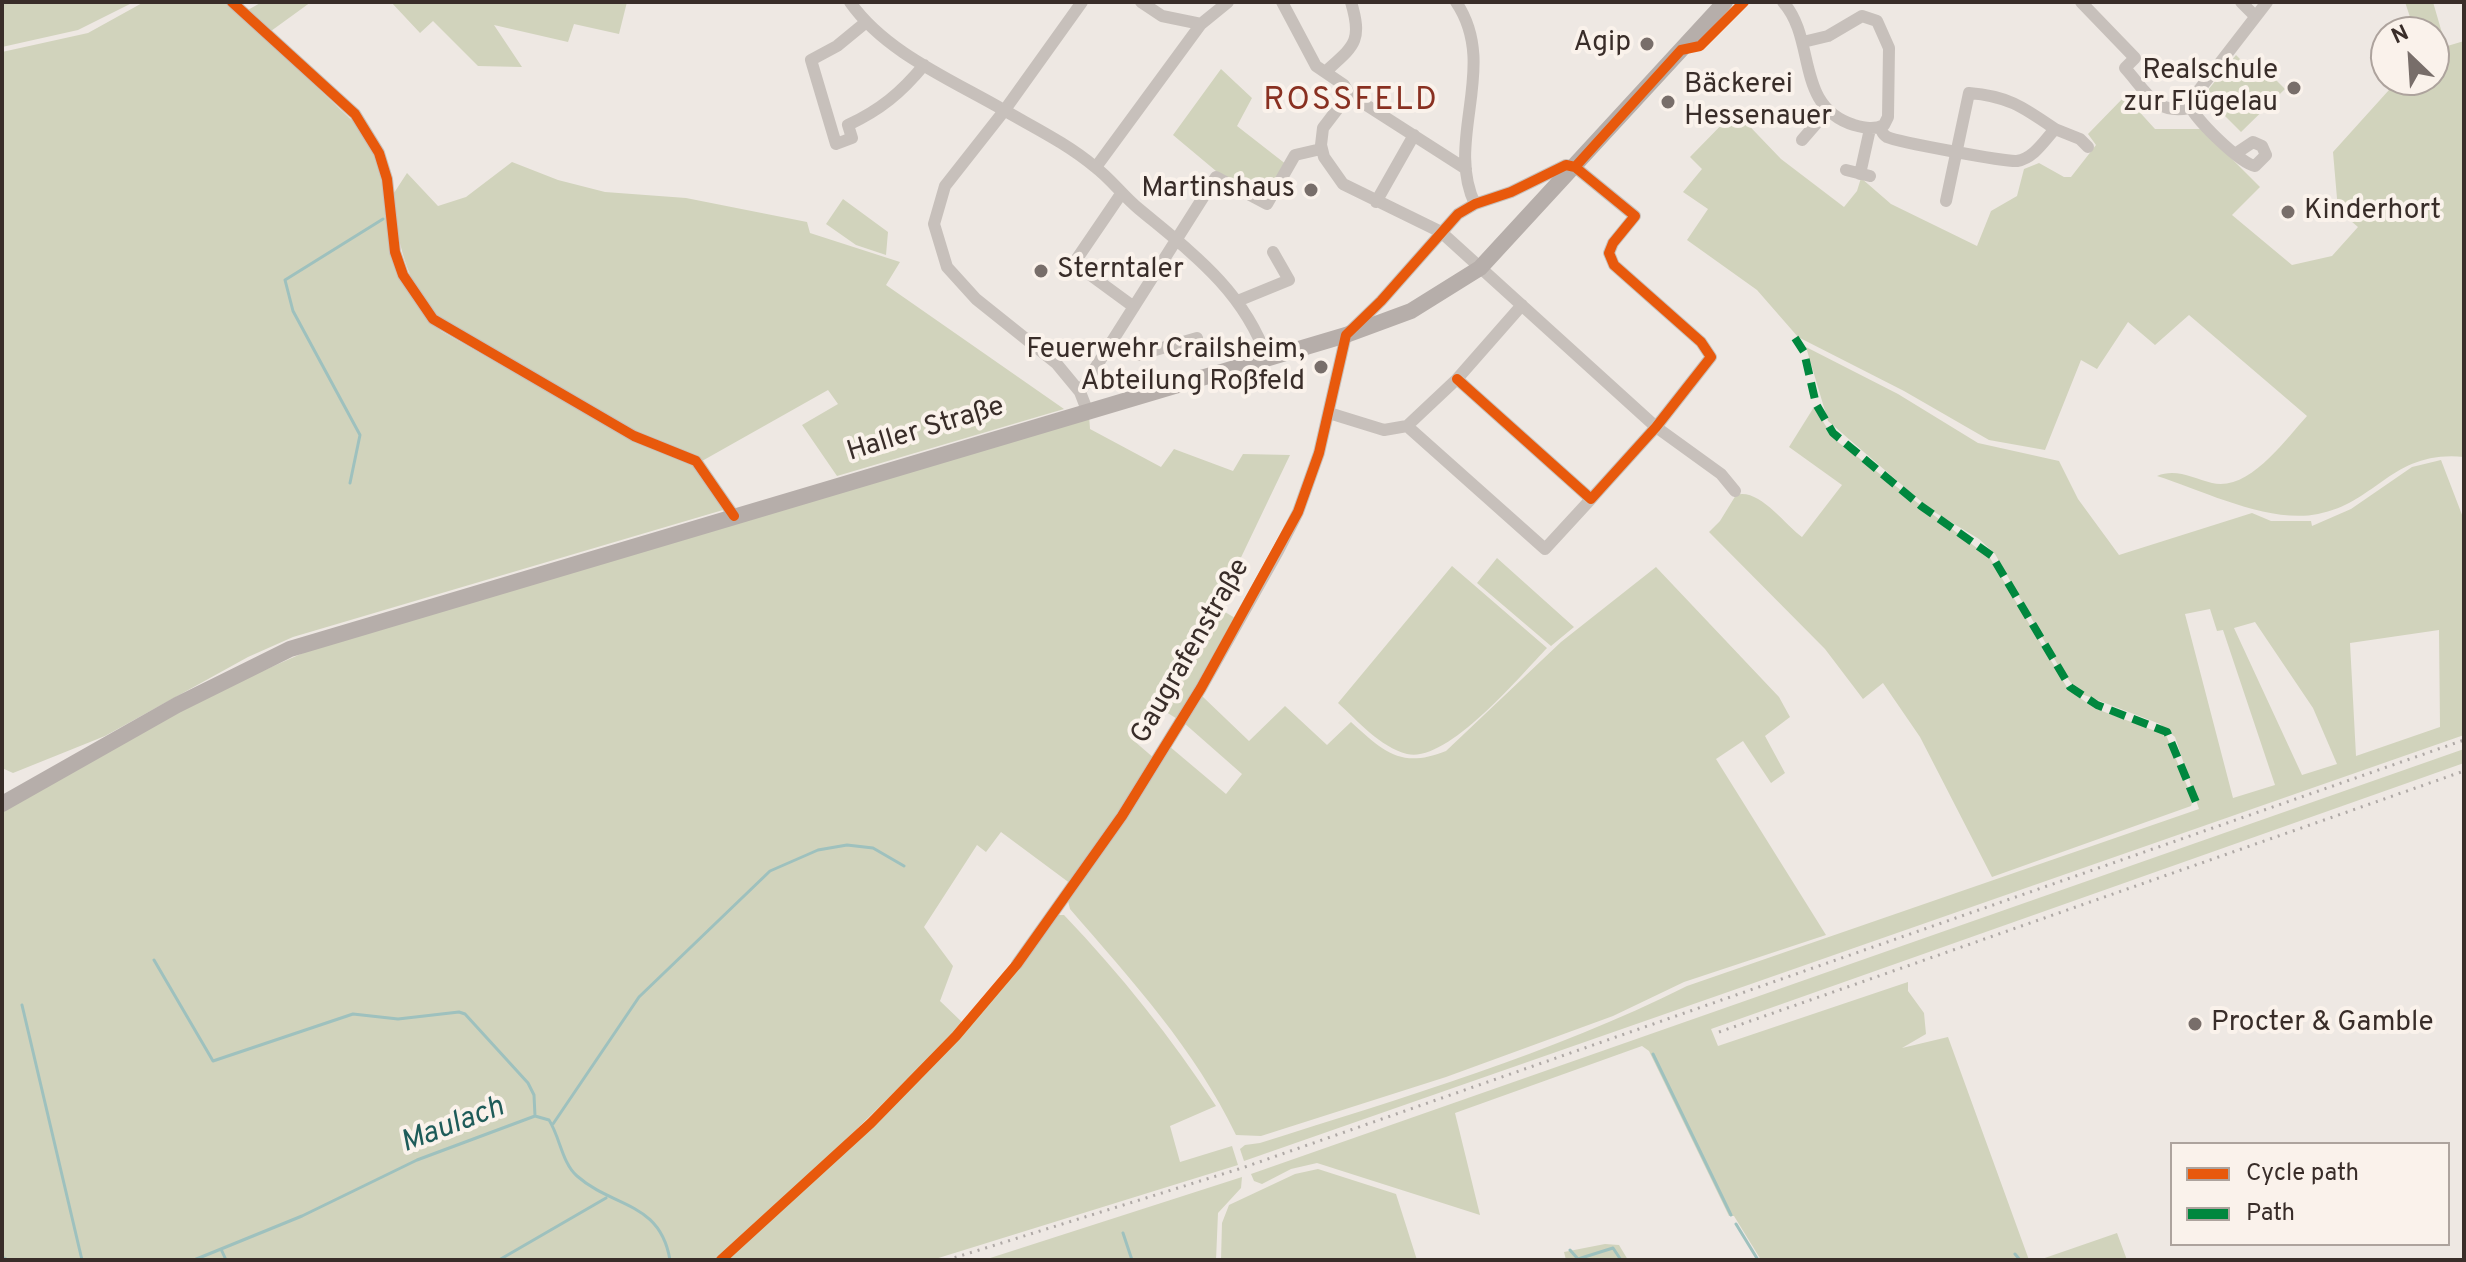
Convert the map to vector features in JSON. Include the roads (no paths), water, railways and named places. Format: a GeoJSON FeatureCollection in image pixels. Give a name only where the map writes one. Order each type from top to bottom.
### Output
{"type":"FeatureCollection","features":[{"type":"Feature","properties":{"kind":"main road","name":"Haller Straße"},"geometry":{"type":"LineString","coordinates":[[2,804],[177,705],[303,645],[1346,335],[1391,319],[1452,289],[1480,268],[1725,2]]}},
{"type":"Feature","properties":{"kind":"street"},"geometry":{"type":"LineString","coordinates":[[232,2],[355,114],[368,134],[379,153],[387,179],[395,252],[403,275],[433,319],[634,436],[696,461],[734,516]]}},
{"type":"Feature","properties":{"kind":"street"},"geometry":{"type":"LineString","coordinates":[[850,2],[865,23],[924,65],[1096,167],[1121,194],[1202,260],[1240,300],[1258,331],[1267,358]]}},
{"type":"Feature","properties":{"kind":"street"},"geometry":{"type":"LineString","coordinates":[[1082,2],[1004,111],[945,186],[934,224],[938,248],[947,267],[976,299],[1056,363],[1080,392],[1087,410]]}},
{"type":"Feature","properties":{"kind":"street"},"geometry":{"type":"LineString","coordinates":[[1141,2],[1162,16],[1201,24]]}},
{"type":"Feature","properties":{"kind":"street"},"geometry":{"type":"LineString","coordinates":[[1096,167],[1201,24],[1228,2]]}},
{"type":"Feature","properties":{"kind":"street"},"geometry":{"type":"LineString","coordinates":[[1282,2],[1316,66],[1344,85],[1349,94],[1466,169]]}},
{"type":"Feature","properties":{"kind":"street"},"geometry":{"type":"LineString","coordinates":[[1325,72],[1354,46],[1357,35],[1351,2]]}},
{"type":"Feature","properties":{"kind":"street"},"geometry":{"type":"LineString","coordinates":[[1456,2],[1474,41],[1474,85],[1466,169],[1468,188],[1475,204]]}},
{"type":"Feature","properties":{"kind":"street"},"geometry":{"type":"LineString","coordinates":[[1783,2],[1795,17],[1810,83],[1828,110],[1846,121],[1875,128],[1891,138],[2015,161],[2029,157],[2055,129]]}},
{"type":"Feature","properties":{"kind":"street"},"geometry":{"type":"LineString","coordinates":[[2081,2],[2135,58],[2125,68],[2162,108],[2171,111],[2189,108]]}},
{"type":"Feature","properties":{"kind":"street"},"geometry":{"type":"LineString","coordinates":[[2241,2],[2255,16]]}},
{"type":"Feature","properties":{"kind":"street"},"geometry":{"type":"LineString","coordinates":[[2189,108],[2192,95],[2267,2]]}},
{"type":"Feature","properties":{"kind":"street"},"geometry":{"type":"LineString","coordinates":[[1803,42],[1828,36],[1862,16],[1877,21],[1889,48],[1888,117],[1875,128],[1865,175],[1846,170]]}},
{"type":"Feature","properties":{"kind":"street"},"geometry":{"type":"LineString","coordinates":[[865,23],[837,46],[811,60],[836,144],[852,138],[848,125],[879,111],[903,91],[924,65]]}},
{"type":"Feature","properties":{"kind":"street"},"geometry":{"type":"LineString","coordinates":[[1946,201],[1969,93],[1998,95],[2018,104],[2055,129],[2080,139],[2088,147]]}},
{"type":"Feature","properties":{"kind":"street"},"geometry":{"type":"LineString","coordinates":[[1349,94],[1323,128],[1321,149],[1343,184],[1441,232],[1656,427],[1721,474],[1735,491]]}},
{"type":"Feature","properties":{"kind":"street"},"geometry":{"type":"LineString","coordinates":[[2189,108],[2235,154]]}},
{"type":"Feature","properties":{"kind":"street"},"geometry":{"type":"LineString","coordinates":[[1802,140],[1828,110]]}},
{"type":"Feature","properties":{"kind":"street"},"geometry":{"type":"LineString","coordinates":[[1376,202],[1414,135]]}},
{"type":"Feature","properties":{"kind":"street"},"geometry":{"type":"LineString","coordinates":[[1080,392],[1216,177],[1267,204],[1295,155],[1321,149]]}},
{"type":"Feature","properties":{"kind":"street"},"geometry":{"type":"LineString","coordinates":[[1346,335],[1381,301],[1441,232],[1475,204],[1511,192],[1566,165],[1575,167],[1635,216],[1613,243],[1609,253],[1614,265],[1701,342],[1711,357],[1656,427],[1545,549],[1407,426]]}},
{"type":"Feature","properties":{"kind":"street"},"geometry":{"type":"LineString","coordinates":[[1121,194],[1074,263],[1134,307]]}},
{"type":"Feature","properties":{"kind":"street"},"geometry":{"type":"LineString","coordinates":[[1240,300],[1289,280],[1273,252]]}},
{"type":"Feature","properties":{"kind":"street"},"geometry":{"type":"LineString","coordinates":[[1381,301],[1391,319]]}},
{"type":"Feature","properties":{"kind":"street"},"geometry":{"type":"LineString","coordinates":[[1329,413],[1384,430],[1407,426],[1457,379],[1522,305]]}},
{"type":"Feature","properties":{"kind":"street","name":"Gaugrafenstraße"},"geometry":{"type":"LineString","coordinates":[[1017,964],[1122,816],[1201,688],[1298,512],[1329,413],[1346,335]]}},
{"type":"Feature","properties":{"kind":"street"},"geometry":{"type":"LineString","coordinates":[[1112,341],[1138,355],[1197,338]]}},
{"type":"Feature","properties":{"kind":"street"},"geometry":{"type":"LineString","coordinates":[[1457,379],[1591,499]]}},
{"type":"Feature","properties":{"kind":"waterway"},"geometry":{"type":"LineString","coordinates":[[350,483],[360,435],[293,311],[285,280],[383,219]]}},
{"type":"Feature","properties":{"kind":"waterway"},"geometry":{"type":"LineString","coordinates":[[553,1124],[639,997],[770,871],[818,850],[847,845],[873,848],[904,866]]}},
{"type":"Feature","properties":{"kind":"waterway"},"geometry":{"type":"LineString","coordinates":[[154,960],[213,1061],[353,1014],[398,1019],[459,1012],[465,1014],[528,1083],[534,1095],[535,1116]]}},
{"type":"Feature","properties":{"kind":"waterway"},"geometry":{"type":"LineString","coordinates":[[22,1005],[82,1260]]}},
{"type":"Feature","properties":{"kind":"waterway"},"geometry":{"type":"LineString","coordinates":[[1653,1054],[1731,1215]]}},
{"type":"Feature","properties":{"kind":"waterway","name":"Maulach"},"geometry":{"type":"LineString","coordinates":[[194,1260],[302,1216],[417,1160],[535,1116],[549,1120],[568,1164],[577,1176],[646,1216],[656,1226],[665,1241],[670,1260]]}},
{"type":"Feature","properties":{"kind":"waterway"},"geometry":{"type":"LineString","coordinates":[[499,1260],[606,1198]]}},
{"type":"Feature","properties":{"kind":"waterway"},"geometry":{"type":"LineString","coordinates":[[1736,1224],[1758,1260]]}},
{"type":"Feature","properties":{"kind":"waterway"},"geometry":{"type":"LineString","coordinates":[[1123,1233],[1132,1260]]}},
{"type":"Feature","properties":{"kind":"waterway"},"geometry":{"type":"LineString","coordinates":[[1570,1250],[1578,1259],[1613,1248],[1621,1260]]}},
{"type":"Feature","properties":{"kind":"waterway"},"geometry":{"type":"LineString","coordinates":[[221,1249],[226,1260]]}},
{"type":"Feature","properties":{"kind":"waterway"},"geometry":{"type":"LineString","coordinates":[[2015,1254],[2020,1260]]}},
{"type":"Feature","properties":{"kind":"waterway","name":"Maulach"},"geometry":{"type":"LineString","coordinates":[[2,1257],[8,1260]]}},
{"type":"Feature","properties":{"kind":"railway"},"geometry":{"type":"LineString","coordinates":[[947,1260],[1242,1168],[2464,740]]}},
{"type":"Feature","properties":{"kind":"railway"},"geometry":{"type":"LineString","coordinates":[[1719,1032],[2464,771]]}},
{"type":"Feature","properties":{"kind":"place","name":"Agip"},"geometry":{"type":"Point","coordinates":[1647,44]}},
{"type":"Feature","properties":{"kind":"place","name":"Realschule zur Flügelau"},"geometry":{"type":"Point","coordinates":[2294,88]}},
{"type":"Feature","properties":{"kind":"place","name":"Bäckerei Hessenauer"},"geometry":{"type":"Point","coordinates":[1668,102]}},
{"type":"Feature","properties":{"kind":"place","name":"Martinshaus"},"geometry":{"type":"Point","coordinates":[1311,190]}},
{"type":"Feature","properties":{"kind":"place","name":"Kinderhort"},"geometry":{"type":"Point","coordinates":[2288,212]}},
{"type":"Feature","properties":{"kind":"place","name":"Sterntaler"},"geometry":{"type":"Point","coordinates":[1041,271]}},
{"type":"Feature","properties":{"kind":"place","name":"Feuerwehr Crailsheim, Abteilung Roßfeld"},"geometry":{"type":"Point","coordinates":[1321,367]}},
{"type":"Feature","properties":{"kind":"place","name":"Procter & Gamble"},"geometry":{"type":"Point","coordinates":[2195,1024]}},
{"type":"Feature","properties":{"kind":"district","name":"ROSSFELD"},"geometry":{"type":"Point","coordinates":[1351,103]}}]}
